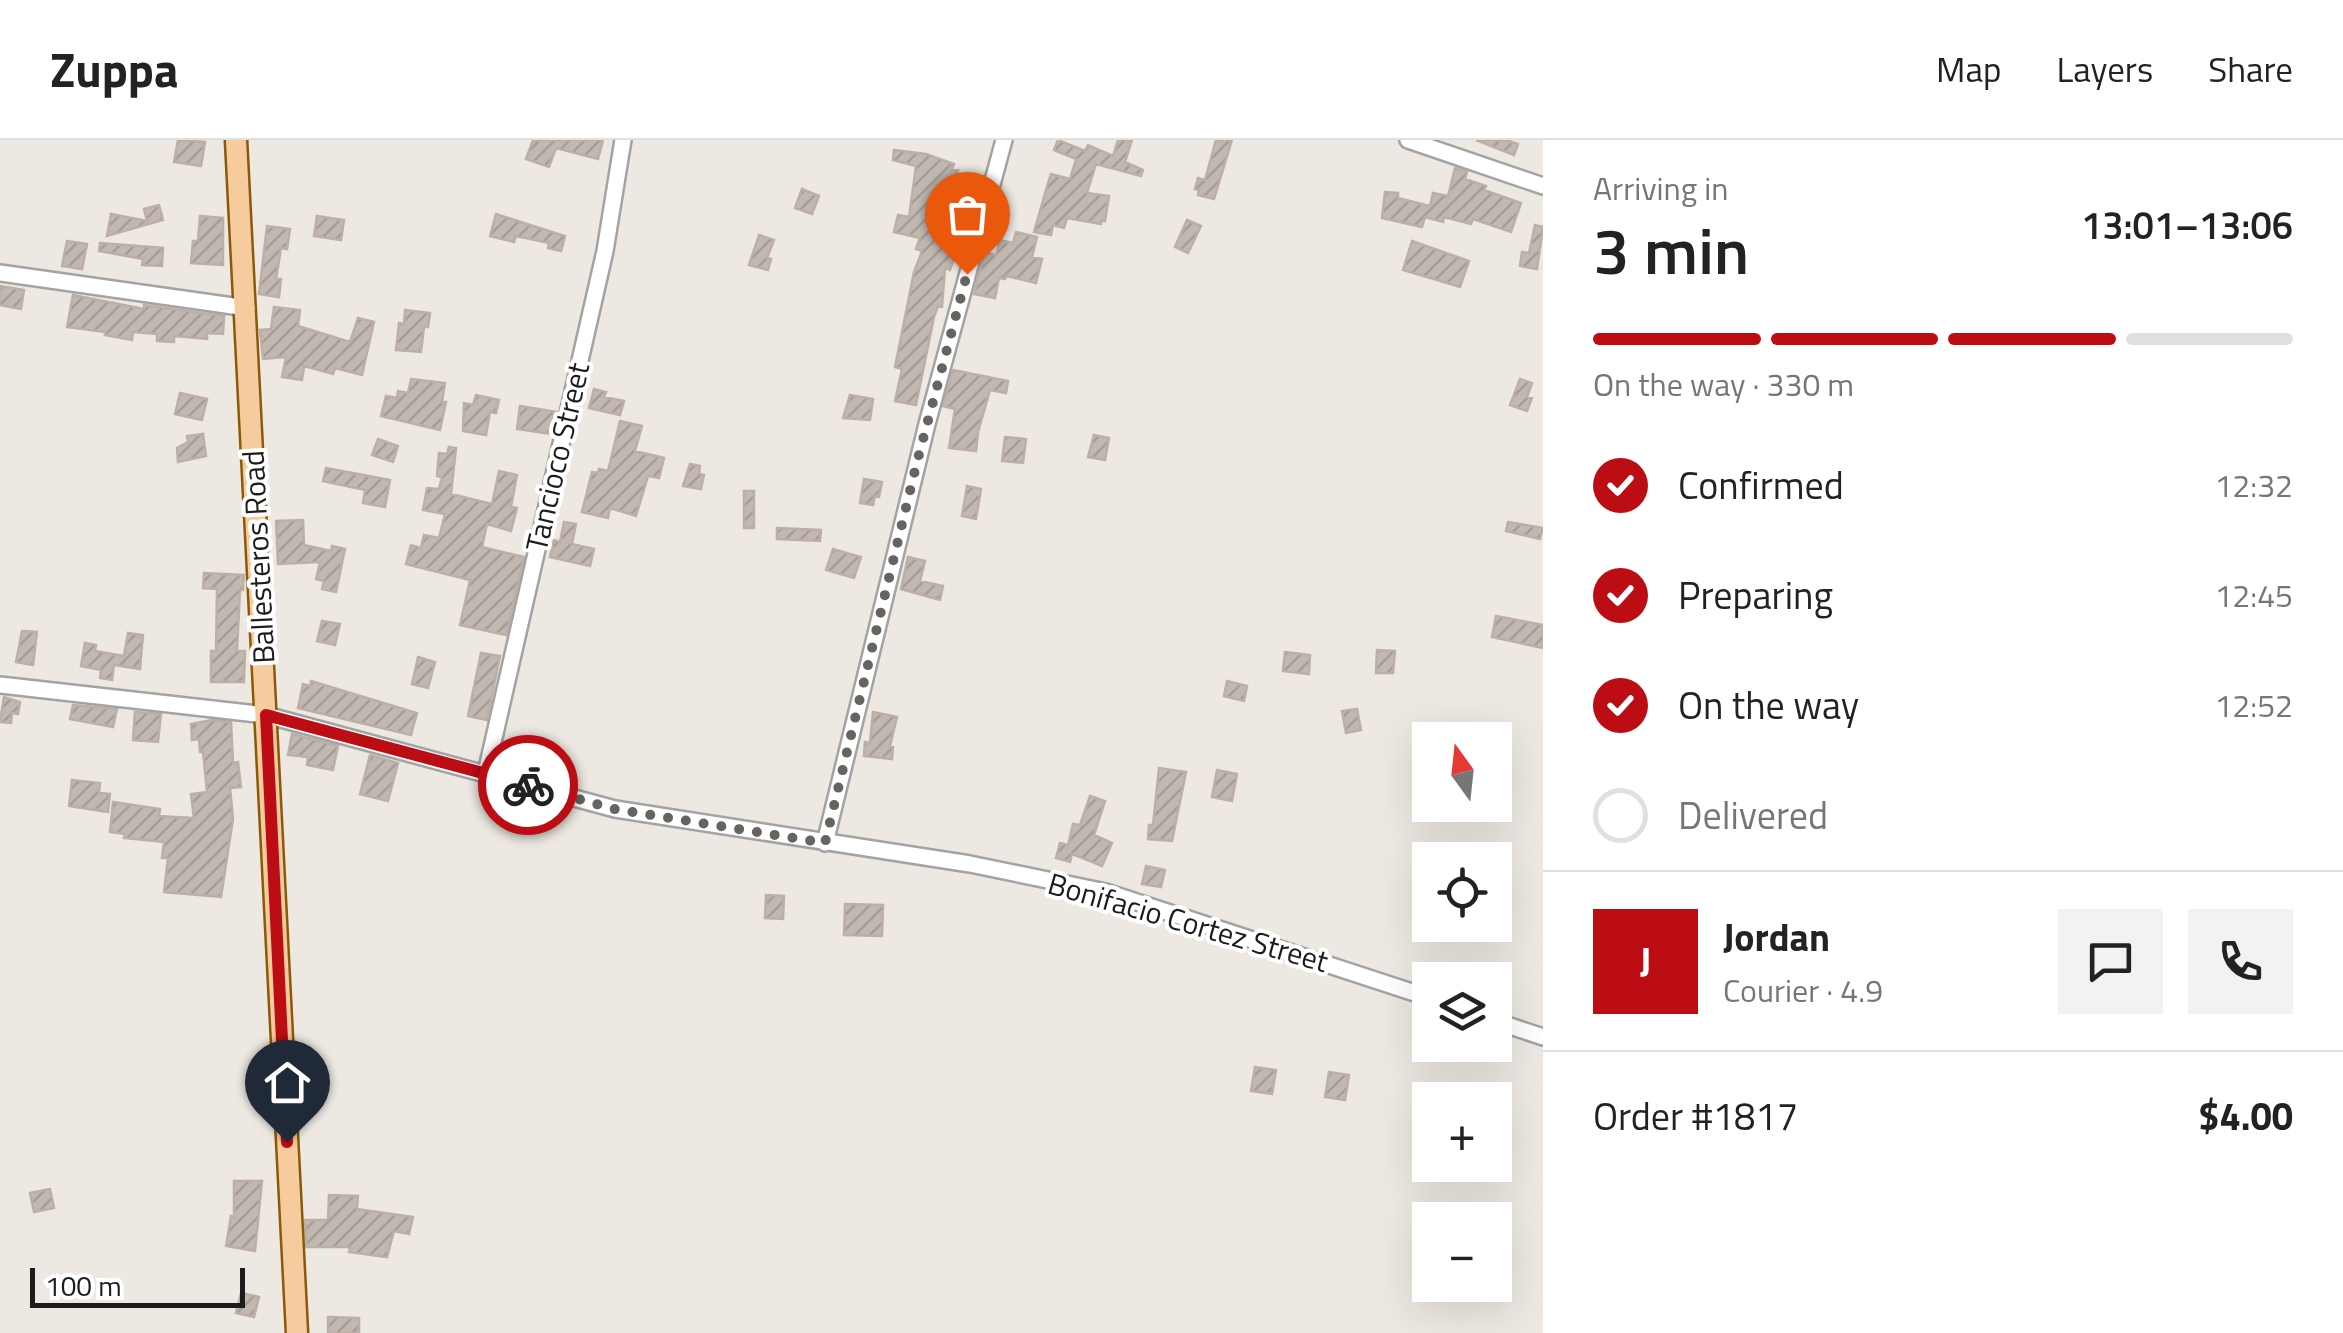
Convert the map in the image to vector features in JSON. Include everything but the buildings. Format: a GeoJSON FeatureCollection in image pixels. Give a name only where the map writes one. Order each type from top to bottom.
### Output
{"type":"FeatureCollection","features":[{"type":"Feature","properties":{"kind":"main road","name":"Ballesteros Road"},"geometry":{"type":"LineString","coordinates":[[236,140],[297,1333]]}},
{"type":"Feature","properties":{"kind":"street","name":"Tancioco Street"},"geometry":{"type":"LineString","coordinates":[[486,773],[605,251],[622,140]]}},
{"type":"Feature","properties":{"kind":"street"},"geometry":{"type":"LineString","coordinates":[[825,843],[927,424],[1004,140]]}},
{"type":"Feature","properties":{"kind":"street"},"geometry":{"type":"LineString","coordinates":[[1408,140],[1543,186]]}},
{"type":"Feature","properties":{"kind":"street"},"geometry":{"type":"LineString","coordinates":[[0,273],[247,308]]}},
{"type":"Feature","properties":{"kind":"street","name":"Bonifacio Cortez Street"},"geometry":{"type":"LineString","coordinates":[[0,686],[266,715],[614,809],[970,864],[1106,892],[1412,992]]}},
{"type":"Feature","properties":{"kind":"street"},"geometry":{"type":"LineString","coordinates":[[1512,1026],[1543,1037]]}},
{"type":"Feature","properties":{"kind":"way so far"},"geometry":{"type":"LineString","coordinates":[[528,785],[614,809],[825,843],[967,274]]}},
{"type":"Feature","properties":{"kind":"route"},"geometry":{"type":"LineString","coordinates":[[287,1142],[266,715],[528,785]]}}]}
